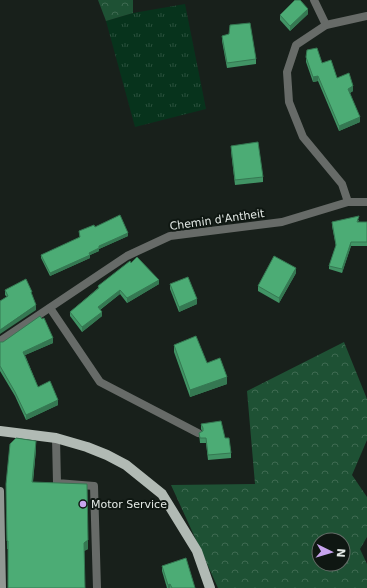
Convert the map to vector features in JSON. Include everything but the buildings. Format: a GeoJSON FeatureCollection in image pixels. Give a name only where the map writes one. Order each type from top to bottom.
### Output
{"type":"FeatureCollection","features":[{"type":"Feature","properties":{"kind":"main road"},"geometry":{"type":"LineString","coordinates":[[0,431],[56,438],[87,447],[126,465],[162,494],[197,551],[210,588]]}},
{"type":"Feature","properties":{"kind":"street"},"geometry":{"type":"LineString","coordinates":[[314,0],[326,25]]}},
{"type":"Feature","properties":{"kind":"street"},"geometry":{"type":"LineString","coordinates":[[348,202],[342,184],[303,138],[289,102],[287,72],[296,45],[326,25],[367,16]]}},
{"type":"Feature","properties":{"kind":"street","name":"Chemin d'Antheit"},"geometry":{"type":"LineString","coordinates":[[0,341],[126,256],[170,236],[282,222],[348,202],[367,202]]}},
{"type":"Feature","properties":{"kind":"street"},"geometry":{"type":"LineString","coordinates":[[50,308],[100,382],[198,433]]}},
{"type":"Feature","properties":{"kind":"street"},"geometry":{"type":"LineString","coordinates":[[56,438],[58,483],[94,486],[97,588]]}},
{"type":"Feature","properties":{"kind":"street"},"geometry":{"type":"LineString","coordinates":[[0,491],[2,588]]}},
{"type":"Feature","properties":{"kind":"green space"},"geometry":{"type":"Polygon","coordinates":[[[98,0],[133,0],[133,13],[106,21],[98,0]]]}},
{"type":"Feature","properties":{"kind":"green space"},"geometry":{"type":"Polygon","coordinates":[[[185,4],[206,109],[135,127],[106,21],[133,13],[185,4]]]}},
{"type":"Feature","properties":{"kind":"green space"},"geometry":{"type":"Polygon","coordinates":[[[344,342],[367,399],[367,440],[352,475],[367,497],[367,537],[360,549],[367,564],[367,588],[218,588],[171,485],[255,484],[247,391],[344,342]]]}},
{"type":"Feature","properties":{"kind":"place","name":"Motor Service"},"geometry":{"type":"Point","coordinates":[83,504]}}]}
